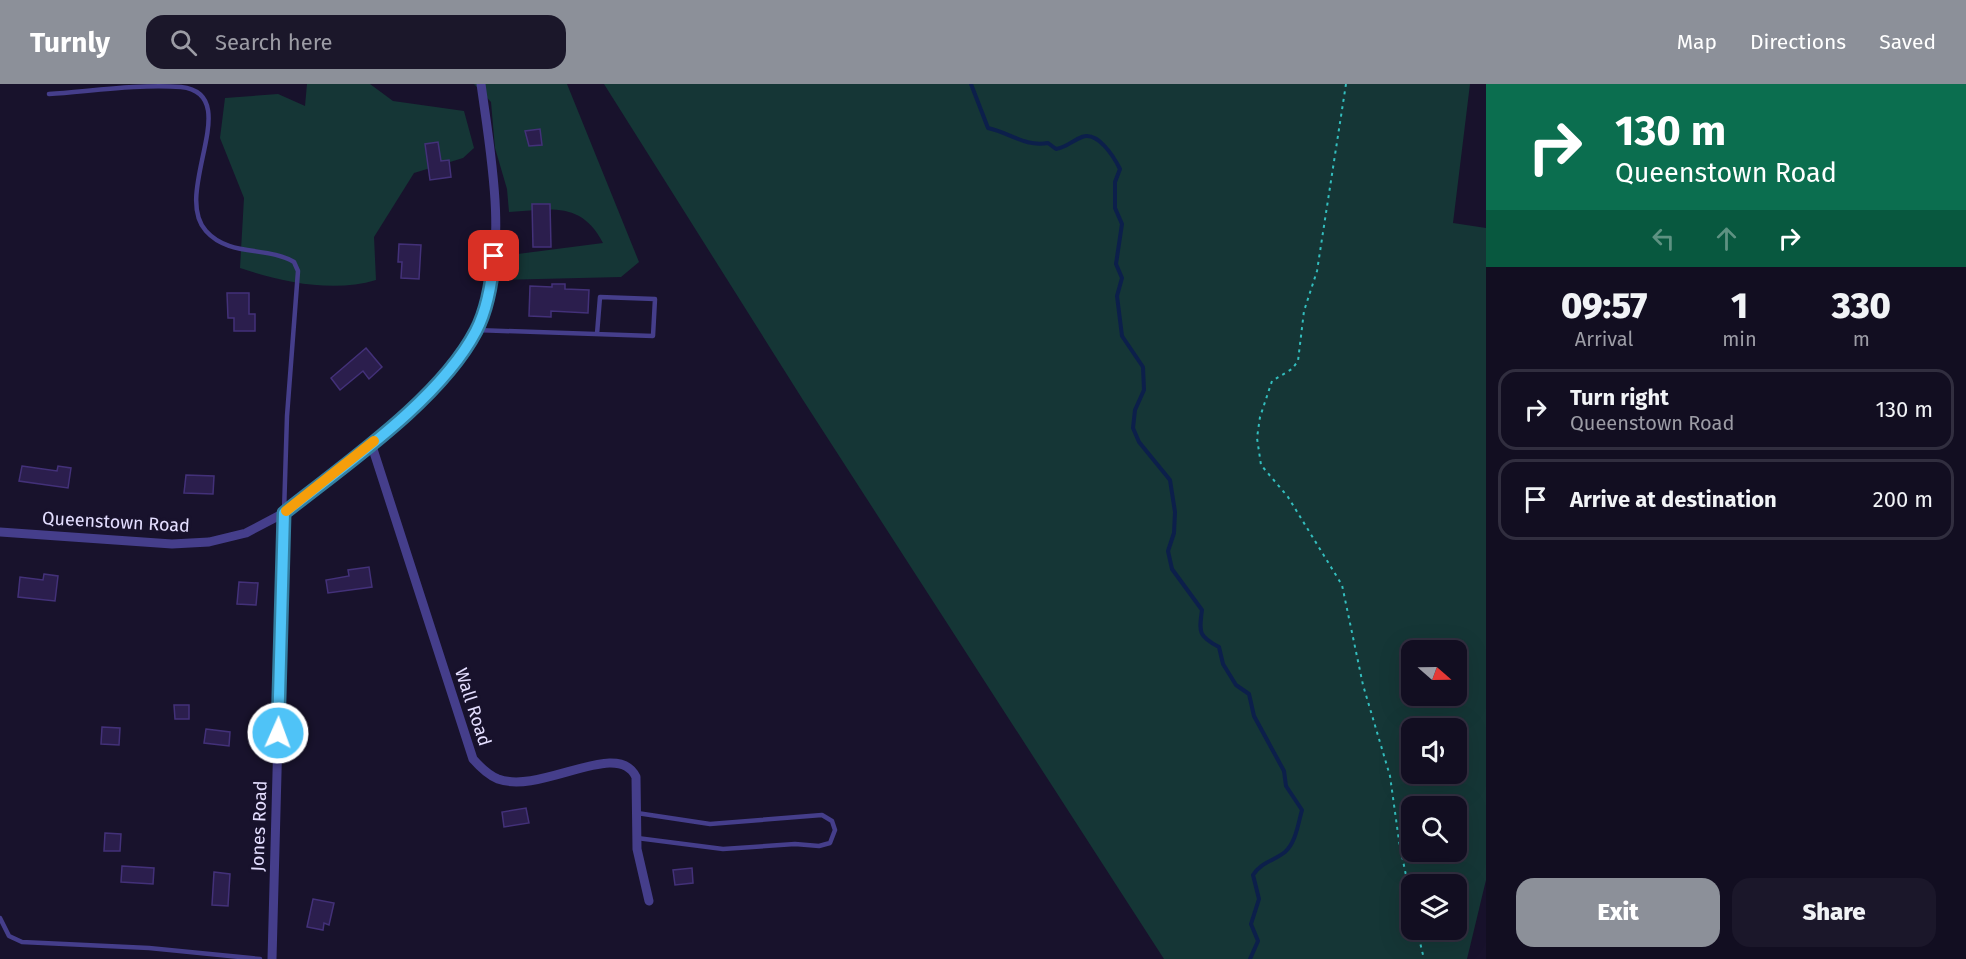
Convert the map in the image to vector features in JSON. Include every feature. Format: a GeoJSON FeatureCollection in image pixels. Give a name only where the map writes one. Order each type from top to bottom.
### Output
{"type":"FeatureCollection","features":[{"type":"Feature","properties":{"kind":"street","name":"Queenstown Road"},"geometry":{"type":"LineString","coordinates":[[0,532],[172,544],[209,542],[246,533],[284,513],[372,443],[440,379],[476,330],[489,294],[494,242],[491,164],[481,84]]}},
{"type":"Feature","properties":{"kind":"street","name":"Wall Road"},"geometry":{"type":"LineString","coordinates":[[372,443],[473,759],[498,779],[522,783],[561,776],[607,762],[626,764],[633,769],[636,777],[637,838],[649,901]]}},
{"type":"Feature","properties":{"kind":"street","name":"Jones Road"},"geometry":{"type":"LineString","coordinates":[[272,959],[284,513]]}},
{"type":"Feature","properties":{"kind":"lane"},"geometry":{"type":"LineString","coordinates":[[49,94],[138,87],[183,87],[197,92],[207,104],[210,125],[198,166],[196,189],[197,211],[201,225],[207,233],[224,244],[251,252],[284,256],[294,262],[297,272],[286,426],[284,513]]}},
{"type":"Feature","properties":{"kind":"lane"},"geometry":{"type":"LineString","coordinates":[[476,330],[652,336],[654,299],[600,297],[597,334]]}},
{"type":"Feature","properties":{"kind":"lane"},"geometry":{"type":"LineString","coordinates":[[637,813],[710,824],[822,815],[832,820],[835,830],[830,843],[819,846],[795,844],[723,849],[637,838]]}},
{"type":"Feature","properties":{"kind":"lane"},"geometry":{"type":"LineString","coordinates":[[0,918],[9,936],[22,942],[149,948],[261,959]]}},
{"type":"Feature","properties":{"kind":"path"},"geometry":{"type":"LineString","coordinates":[[1346,84],[1317,271],[1304,311],[1298,361],[1292,369],[1272,381],[1262,409],[1257,438],[1261,465],[1294,505],[1342,585],[1363,684],[1390,776],[1406,874]]}},
{"type":"Feature","properties":{"kind":"path"},"geometry":{"type":"LineString","coordinates":[[1419,940],[1424,959]]}},
{"type":"Feature","properties":{"kind":"green space"},"geometry":{"type":"Polygon","coordinates":[[[307,84],[370,84],[393,101],[464,111],[474,148],[463,158],[414,173],[374,237],[376,280],[343,286],[325,286],[273,278],[240,268],[244,198],[220,138],[225,98],[278,94],[305,106],[307,84]]]}},
{"type":"Feature","properties":{"kind":"green space"},"geometry":{"type":"Polygon","coordinates":[[[474,84],[567,84],[639,262],[621,277],[501,280],[503,256],[603,243],[585,220],[574,214],[551,210],[509,212],[507,189],[495,148],[491,102],[474,84]]]}},
{"type":"Feature","properties":{"kind":"green space"},"geometry":{"type":"Polygon","coordinates":[[[604,84],[1470,84],[1453,223],[1486,228],[1486,880],[1467,959],[1164,959],[803,400],[604,84]]]}},
{"type":"Feature","properties":{"kind":"building"},"geometry":{"type":"Polygon","coordinates":[[[540,129],[542,145],[529,146],[525,131],[540,129]]]}},
{"type":"Feature","properties":{"kind":"building"},"geometry":{"type":"Polygon","coordinates":[[[438,142],[441,161],[449,160],[451,177],[430,180],[425,144],[438,142]]]}},
{"type":"Feature","properties":{"kind":"building"},"geometry":{"type":"Polygon","coordinates":[[[532,204],[550,204],[551,247],[533,247],[532,204]]]}},
{"type":"Feature","properties":{"kind":"building"},"geometry":{"type":"Polygon","coordinates":[[[399,244],[421,245],[419,279],[401,278],[402,262],[398,262],[399,244]]]}},
{"type":"Feature","properties":{"kind":"building"},"geometry":{"type":"Polygon","coordinates":[[[552,284],[565,284],[565,289],[589,290],[588,313],[551,311],[551,317],[529,316],[530,286],[552,287],[552,284]]]}},
{"type":"Feature","properties":{"kind":"building"},"geometry":{"type":"Polygon","coordinates":[[[227,293],[249,293],[249,314],[255,314],[255,331],[234,331],[234,318],[228,318],[227,293]]]}},
{"type":"Feature","properties":{"kind":"building"},"geometry":{"type":"Polygon","coordinates":[[[366,348],[382,367],[369,379],[363,371],[340,390],[331,378],[366,348]]]}},
{"type":"Feature","properties":{"kind":"building"},"geometry":{"type":"Polygon","coordinates":[[[22,466],[57,471],[58,466],[71,468],[68,488],[19,481],[22,466]]]}},
{"type":"Feature","properties":{"kind":"building"},"geometry":{"type":"Polygon","coordinates":[[[186,475],[214,476],[213,494],[184,493],[186,475]]]}},
{"type":"Feature","properties":{"kind":"building"},"geometry":{"type":"Polygon","coordinates":[[[369,567],[372,587],[328,593],[326,580],[349,576],[348,570],[369,567]]]}},
{"type":"Feature","properties":{"kind":"building"},"geometry":{"type":"Polygon","coordinates":[[[44,574],[58,576],[55,601],[18,597],[20,577],[43,580],[44,574]]]}},
{"type":"Feature","properties":{"kind":"building"},"geometry":{"type":"Polygon","coordinates":[[[239,582],[258,583],[256,605],[237,604],[239,582]]]}},
{"type":"Feature","properties":{"kind":"building"},"geometry":{"type":"Polygon","coordinates":[[[174,705],[189,705],[189,719],[175,719],[174,705]]]}},
{"type":"Feature","properties":{"kind":"building"},"geometry":{"type":"Polygon","coordinates":[[[102,727],[120,728],[119,745],[101,744],[102,727]]]}},
{"type":"Feature","properties":{"kind":"building"},"geometry":{"type":"Polygon","coordinates":[[[206,729],[230,732],[229,746],[204,743],[206,729]]]}},
{"type":"Feature","properties":{"kind":"building"},"geometry":{"type":"Polygon","coordinates":[[[526,808],[529,823],[504,827],[502,812],[526,808]]]}},
{"type":"Feature","properties":{"kind":"building"},"geometry":{"type":"Polygon","coordinates":[[[105,833],[121,834],[120,851],[104,851],[105,833]]]}},
{"type":"Feature","properties":{"kind":"building"},"geometry":{"type":"Polygon","coordinates":[[[122,866],[154,868],[153,884],[121,882],[122,866]]]}},
{"type":"Feature","properties":{"kind":"building"},"geometry":{"type":"Polygon","coordinates":[[[692,868],[693,883],[675,885],[673,870],[692,868]]]}},
{"type":"Feature","properties":{"kind":"building"},"geometry":{"type":"Polygon","coordinates":[[[214,872],[230,874],[228,906],[212,905],[214,872]]]}},
{"type":"Feature","properties":{"kind":"building"},"geometry":{"type":"Polygon","coordinates":[[[313,899],[334,903],[329,925],[324,923],[323,930],[307,927],[313,899]]]}},
{"type":"Feature","properties":{"kind":"waterway"},"geometry":{"type":"LineString","coordinates":[[971,84],[988,128],[1032,143],[1048,143],[1056,149],[1088,136],[1105,146],[1120,169],[1115,182],[1115,208],[1122,224],[1116,264],[1122,278],[1117,296],[1122,336],[1143,367],[1144,390],[1135,410],[1133,428],[1139,442],[1170,480],[1175,512],[1174,533],[1168,551],[1172,569],[1202,610],[1200,624],[1202,633],[1207,640],[1219,647],[1223,664],[1236,685],[1249,694],[1254,716],[1284,771],[1286,786],[1302,810],[1289,848],[1264,864],[1253,875],[1259,899],[1251,924],[1258,941],[1250,959]]}},
{"type":"Feature","properties":{"kind":"slow traffic"},"geometry":{"type":"LineString","coordinates":[[286,511],[374,441]]}},
{"type":"Feature","properties":{"kind":"route"},"geometry":{"type":"LineString","coordinates":[[278,733],[284,513],[372,443],[414,406],[456,360],[468,345],[484,312],[494,256]]}}]}
